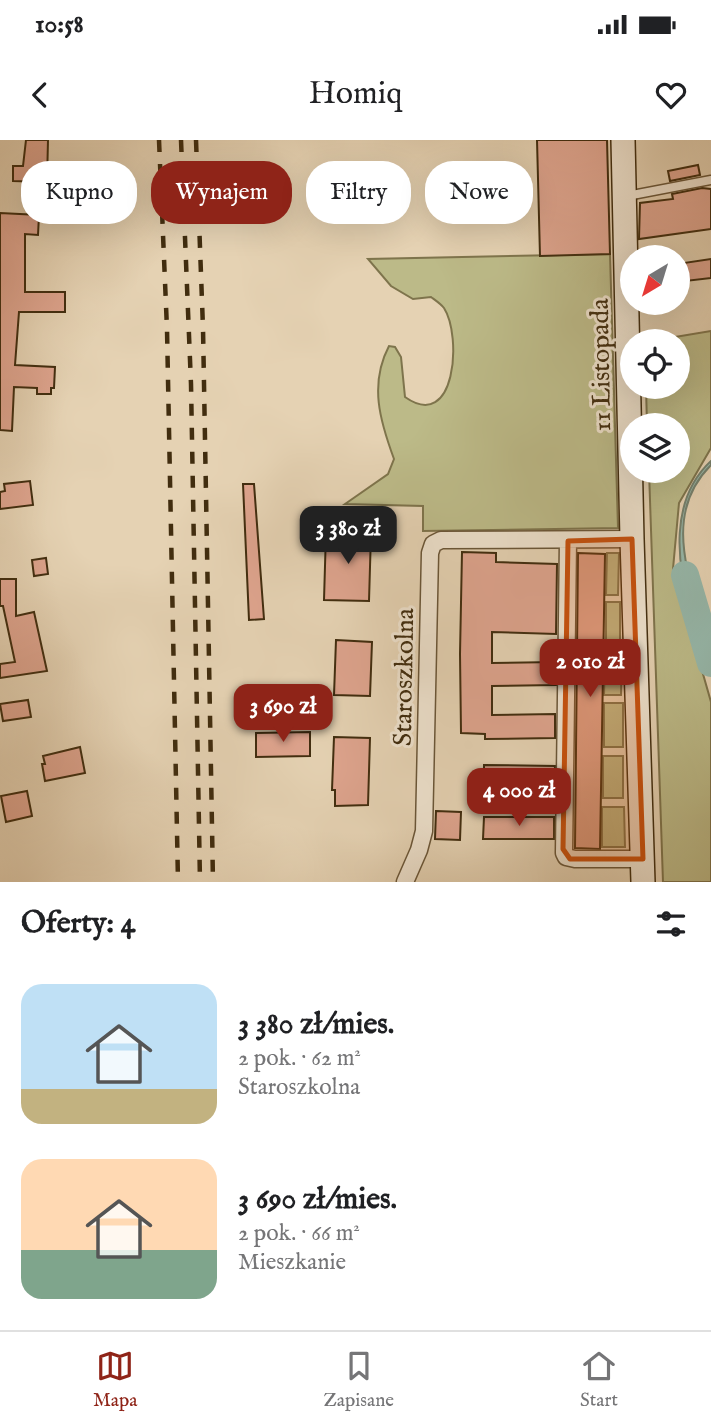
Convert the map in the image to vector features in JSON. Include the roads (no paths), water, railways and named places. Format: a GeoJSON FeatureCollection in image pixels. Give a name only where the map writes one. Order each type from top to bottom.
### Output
{"type":"FeatureCollection","features":[{"type":"Feature","properties":{"kind":"street","name":"11 Listopada"},"geometry":{"type":"LineString","coordinates":[[623,140],[643,871]]}},
{"type":"Feature","properties":{"kind":"street","name":"Staroszkolna"},"geometry":{"type":"LineString","coordinates":[[405,882],[424,831],[432,544],[441,540],[632,540]]}},
{"type":"Feature","properties":{"kind":"street"},"geometry":{"type":"LineString","coordinates":[[568,541],[564,853],[566,857],[643,871]]}},
{"type":"Feature","properties":{"kind":"lane"},"geometry":{"type":"LineString","coordinates":[[625,196],[711,180]]}},
{"type":"Feature","properties":{"kind":"waterway"},"geometry":{"type":"LineString","coordinates":[[685,575],[711,663]]}},
{"type":"Feature","properties":{"kind":"railway"},"geometry":{"type":"LineString","coordinates":[[159,140],[167,329],[178,882]]}},
{"type":"Feature","properties":{"kind":"railway"},"geometry":{"type":"LineString","coordinates":[[181,140],[191,384],[200,882]]}},
{"type":"Feature","properties":{"kind":"railway"},"geometry":{"type":"LineString","coordinates":[[196,140],[203,328],[213,882]]}}]}
